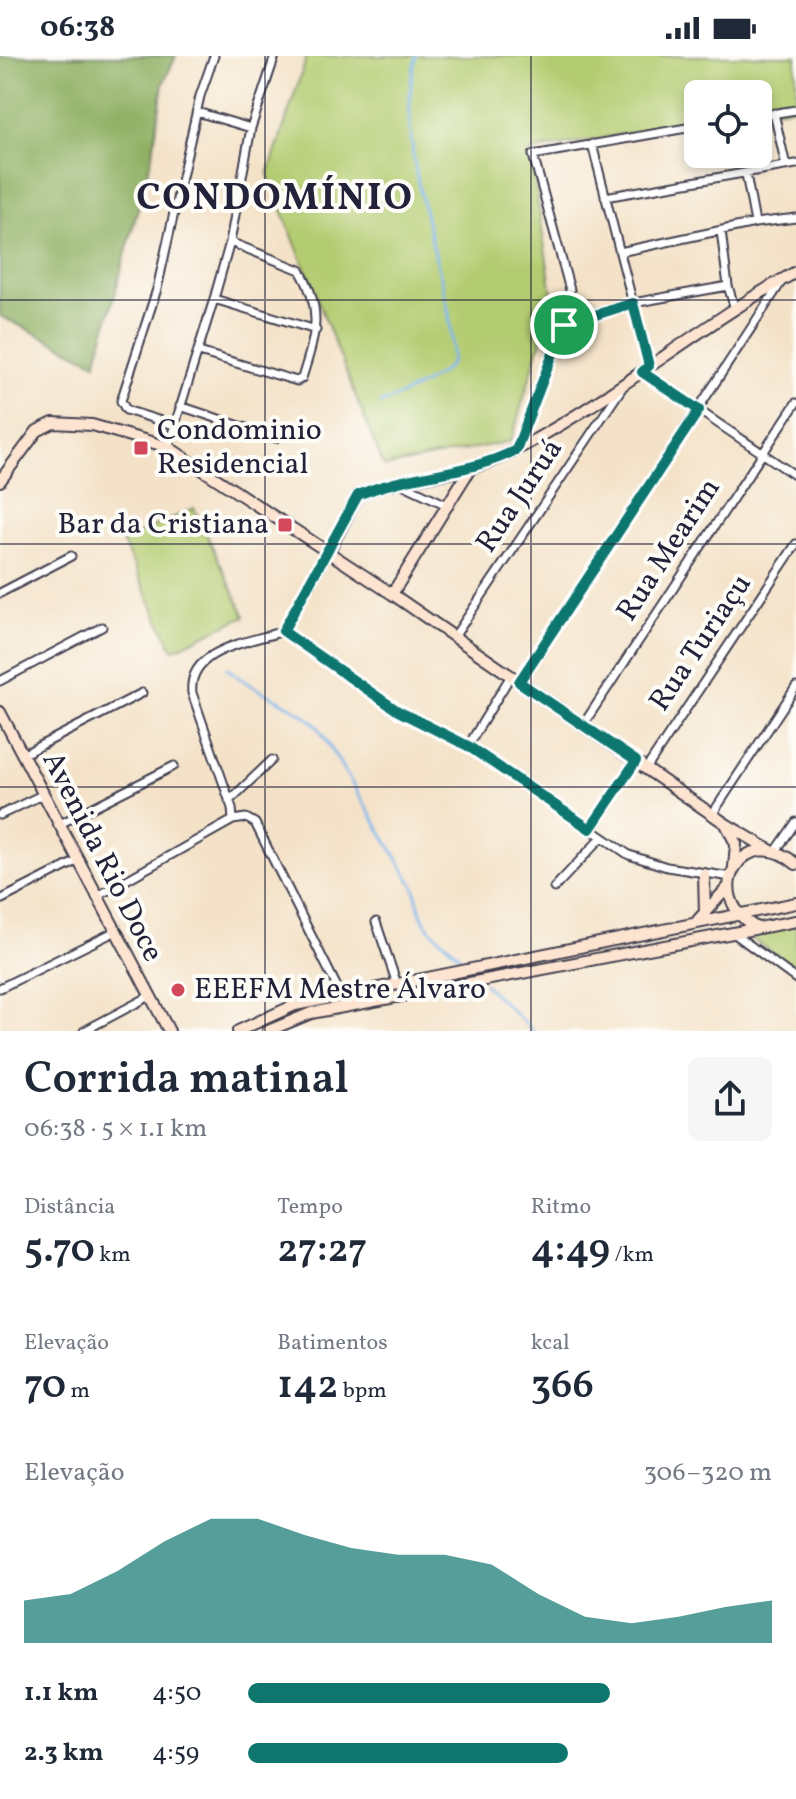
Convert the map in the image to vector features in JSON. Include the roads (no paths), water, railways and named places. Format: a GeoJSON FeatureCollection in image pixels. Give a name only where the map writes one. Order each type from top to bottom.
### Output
{"type":"FeatureCollection","features":[{"type":"Feature","properties":{"kind":"street"},"geometry":{"type":"LineString","coordinates":[[174,425],[126,410],[121,401],[165,259],[197,112],[214,56]]}},
{"type":"Feature","properties":{"kind":"street"},"geometry":{"type":"LineString","coordinates":[[168,447],[230,242],[251,128],[275,56]]}},
{"type":"Feature","properties":{"kind":"street"},"geometry":{"type":"LineString","coordinates":[[786,166],[774,113],[796,110]]}},
{"type":"Feature","properties":{"kind":"street"},"geometry":{"type":"LineString","coordinates":[[197,112],[251,128]]}},
{"type":"Feature","properties":{"kind":"street"},"geometry":{"type":"LineString","coordinates":[[516,450],[564,325],[570,290],[533,155],[684,128]]}},
{"type":"Feature","properties":{"kind":"street"},"geometry":{"type":"LineString","coordinates":[[592,144],[633,303],[646,369],[699,410],[796,476]]}},
{"type":"Feature","properties":{"kind":"street"},"geometry":{"type":"LineString","coordinates":[[605,197],[796,164]]}},
{"type":"Feature","properties":{"kind":"street"},"geometry":{"type":"LineString","coordinates":[[746,174],[755,223]]}},
{"type":"Feature","properties":{"kind":"street"},"geometry":{"type":"LineString","coordinates":[[620,252],[755,223],[796,218]]}},
{"type":"Feature","properties":{"kind":"street"},"geometry":{"type":"LineString","coordinates":[[721,231],[728,286],[735,309]]}},
{"type":"Feature","properties":{"kind":"street"},"geometry":{"type":"LineString","coordinates":[[199,352],[297,381],[302,378],[316,330],[316,312],[300,270],[230,242]]}},
{"type":"Feature","properties":{"kind":"street"},"geometry":{"type":"LineString","coordinates":[[233,820],[192,693],[192,681],[209,657],[283,631],[358,495],[470,469],[516,450],[546,434],[796,272]]}},
{"type":"Feature","properties":{"kind":"street"},"geometry":{"type":"LineString","coordinates":[[731,877],[704,874],[637,858],[468,746],[699,410],[784,279]]}},
{"type":"Feature","properties":{"kind":"street"},"geometry":{"type":"LineString","coordinates":[[564,325],[633,303],[728,286]]}},
{"type":"Feature","properties":{"kind":"street"},"geometry":{"type":"LineString","coordinates":[[214,299],[316,330]]}},
{"type":"Feature","properties":{"kind":"street","name":"Rua Juruá"},"geometry":{"type":"LineString","coordinates":[[454,637],[625,382]]}},
{"type":"Feature","properties":{"kind":"street","name":"Rua Mearim"},"geometry":{"type":"LineString","coordinates":[[583,725],[796,403]]}},
{"type":"Feature","properties":{"kind":"street"},"geometry":{"type":"LineString","coordinates":[[180,406],[276,438]]}},
{"type":"Feature","properties":{"kind":"street"},"geometry":{"type":"LineString","coordinates":[[1,477],[37,431],[53,423],[92,425],[168,447],[327,555],[392,594],[726,824],[795,862]]}},
{"type":"Feature","properties":{"kind":"street"},"geometry":{"type":"LineString","coordinates":[[392,594],[470,469]]}},
{"type":"Feature","properties":{"kind":"street"},"geometry":{"type":"LineString","coordinates":[[400,483],[449,506]]}},
{"type":"Feature","properties":{"kind":"street","name":"Rua Turiaçu"},"geometry":{"type":"LineString","coordinates":[[646,769],[796,544]]}},
{"type":"Feature","properties":{"kind":"street"},"geometry":{"type":"LineString","coordinates":[[0,593],[71,556]]}},
{"type":"Feature","properties":{"kind":"street"},"geometry":{"type":"LineString","coordinates":[[0,681],[102,627]]}},
{"type":"Feature","properties":{"kind":"street"},"geometry":{"type":"LineString","coordinates":[[713,813],[796,687]]}},
{"type":"Feature","properties":{"kind":"street"},"geometry":{"type":"LineString","coordinates":[[22,755],[142,693]]}},
{"type":"Feature","properties":{"kind":"street","name":"Avenida Rio Doce"},"geometry":{"type":"LineString","coordinates":[[2,720],[165,1029]]}},
{"type":"Feature","properties":{"kind":"street"},"geometry":{"type":"LineString","coordinates":[[229,801],[272,760]]}},
{"type":"Feature","properties":{"kind":"street"},"geometry":{"type":"LineString","coordinates":[[590,829],[636,761]]}},
{"type":"Feature","properties":{"kind":"street"},"geometry":{"type":"LineString","coordinates":[[58,825],[174,766]]}},
{"type":"Feature","properties":{"kind":"street"},"geometry":{"type":"LineString","coordinates":[[0,815],[42,795]]}},
{"type":"Feature","properties":{"kind":"street"},"geometry":{"type":"LineString","coordinates":[[96,897],[233,820],[246,818],[255,823],[341,995]]}},
{"type":"Feature","properties":{"kind":"street"},"geometry":{"type":"LineString","coordinates":[[694,923],[705,915],[750,853],[773,850],[796,822]]}},
{"type":"Feature","properties":{"kind":"street"},"geometry":{"type":"LineString","coordinates":[[726,824],[736,844],[731,877],[736,913],[757,928]]}},
{"type":"Feature","properties":{"kind":"street"},"geometry":{"type":"LineString","coordinates":[[554,888],[602,837]]}},
{"type":"Feature","properties":{"kind":"street"},"geometry":{"type":"LineString","coordinates":[[0,900],[77,861]]}},
{"type":"Feature","properties":{"kind":"street"},"geometry":{"type":"LineString","coordinates":[[704,874],[705,915]]}},
{"type":"Feature","properties":{"kind":"street"},"geometry":{"type":"LineString","coordinates":[[238,1031],[287,1007],[796,903]]}},
{"type":"Feature","properties":{"kind":"street"},"geometry":{"type":"LineString","coordinates":[[784,923],[796,903]]}},
{"type":"Feature","properties":{"kind":"street"},"geometry":{"type":"LineString","coordinates":[[268,1031],[311,1013],[796,921]]}},
{"type":"Feature","properties":{"kind":"street"},"geometry":{"type":"LineString","coordinates":[[376,922],[397,984]]}},
{"type":"Feature","properties":{"kind":"street"},"geometry":{"type":"LineString","coordinates":[[0,988],[114,932]]}},
{"type":"Feature","properties":{"kind":"street"},"geometry":{"type":"LineString","coordinates":[[732,932],[796,979]]}},
{"type":"Feature","properties":{"kind":"street"},"geometry":{"type":"LineString","coordinates":[[84,1031],[148,997]]}},
{"type":"Feature","properties":{"kind":"lane"},"geometry":{"type":"LineString","coordinates":[[283,631],[398,711],[468,746]]}},
{"type":"Feature","properties":{"kind":"waterway"},"geometry":{"type":"LineString","coordinates":[[380,404],[432,379],[452,360],[447,306],[420,193],[411,138],[411,83],[416,56]]}},
{"type":"Feature","properties":{"kind":"waterway"},"geometry":{"type":"LineString","coordinates":[[227,668],[318,727],[415,888],[426,924],[465,962]]}},
{"type":"Feature","properties":{"kind":"waterway"},"geometry":{"type":"LineString","coordinates":[[484,984],[533,1031]]}},
{"type":"Feature","properties":{"kind":"place","name":"Condominio Residencial"},"geometry":{"type":"Point","coordinates":[141,448]}},
{"type":"Feature","properties":{"kind":"place","name":"Bar da Cristiana"},"geometry":{"type":"Point","coordinates":[285,525]}},
{"type":"Feature","properties":{"kind":"place","name":"EEEFM Mestre Álvaro"},"geometry":{"type":"Point","coordinates":[178,990]}},
{"type":"Feature","properties":{"kind":"district","name":"CONDOMÍNIO"},"geometry":{"type":"Point","coordinates":[275,199]}}]}
